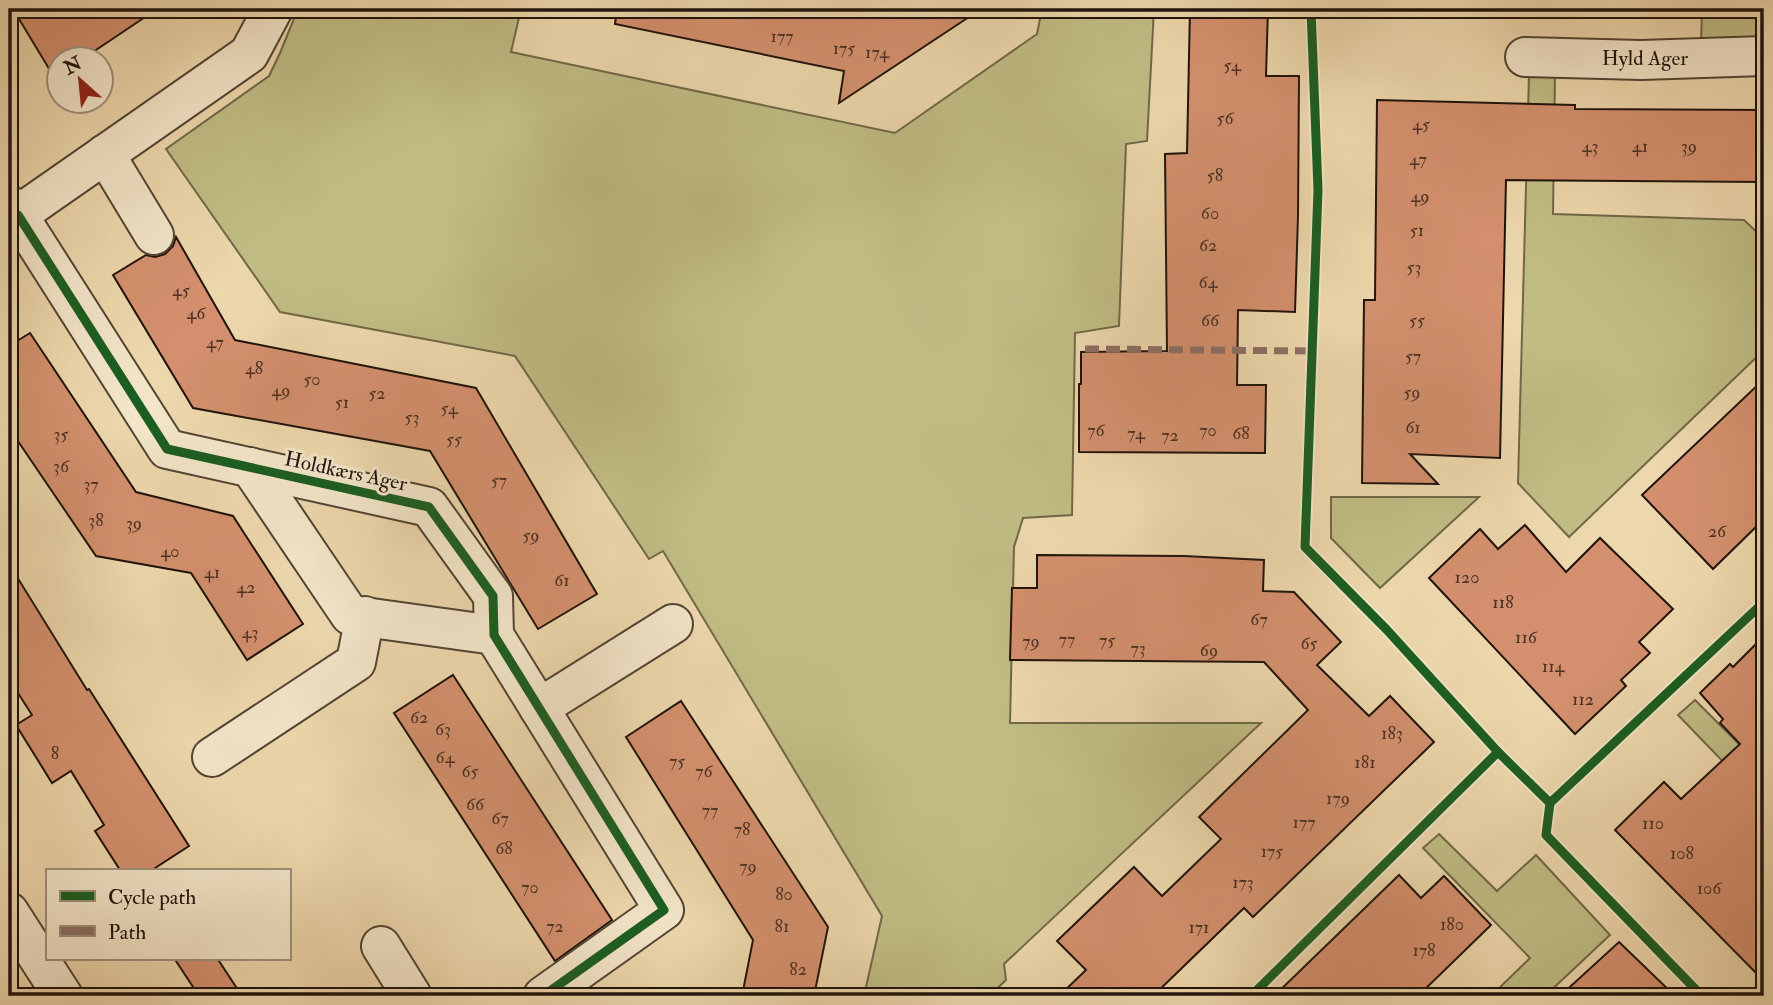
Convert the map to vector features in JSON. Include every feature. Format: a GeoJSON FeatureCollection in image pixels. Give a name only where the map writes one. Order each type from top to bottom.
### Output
{"type":"FeatureCollection","features":[{"type":"Feature","properties":{"kind":"street","name":"Holdkærs Ager"},"geometry":{"type":"LineString","coordinates":[[273,9],[249,54],[105,154],[12,214],[167,449],[429,507],[493,596],[494,635]]}},
{"type":"Feature","properties":{"kind":"street","name":"Hyld Ager"},"geometry":{"type":"LineString","coordinates":[[1525,57],[1641,60],[1764,56]]}},
{"type":"Feature","properties":{"kind":"street"},"geometry":{"type":"LineString","coordinates":[[105,154],[154,235]]}},
{"type":"Feature","properties":{"kind":"street"},"geometry":{"type":"LineString","coordinates":[[250,467],[350,615],[494,635],[664,910],[543,996]]}},
{"type":"Feature","properties":{"kind":"street"},"geometry":{"type":"LineString","coordinates":[[212,757],[356,662],[365,616]]}},
{"type":"Feature","properties":{"kind":"street"},"geometry":{"type":"LineString","coordinates":[[539,708],[673,624]]}},
{"type":"Feature","properties":{"kind":"street"},"geometry":{"type":"LineString","coordinates":[[9,912],[62,996]]}},
{"type":"Feature","properties":{"kind":"street"},"geometry":{"type":"LineString","coordinates":[[381,946],[412,996]]}},
{"type":"Feature","properties":{"kind":"shaded area"},"geometry":{"type":"Polygon","coordinates":[[[298,9],[521,9],[511,52],[895,133],[1037,34],[1042,9],[1154,9],[1147,141],[1126,144],[1119,326],[1075,333],[1072,515],[1023,518],[1014,547],[1010,723],[1261,723],[1004,964],[1006,980],[989,996],[864,996],[882,916],[663,551],[649,559],[515,356],[280,312],[166,149],[269,76],[298,9]]]}},
{"type":"Feature","properties":{"kind":"shaded area"},"geometry":{"type":"Polygon","coordinates":[[[1702,9],[1764,9],[1764,42],[1701,44],[1702,9]]]}},
{"type":"Feature","properties":{"kind":"shaded area"},"geometry":{"type":"Polygon","coordinates":[[[1555,74],[1553,214],[1744,220],[1764,239],[1764,350],[1569,537],[1518,483],[1529,75],[1555,74]]]}},
{"type":"Feature","properties":{"kind":"shaded area"},"geometry":{"type":"Polygon","coordinates":[[[1331,497],[1479,497],[1380,588],[1331,538],[1331,497]]]}},
{"type":"Feature","properties":{"kind":"shaded area"},"geometry":{"type":"Polygon","coordinates":[[[1695,700],[1764,769],[1764,804],[1678,715],[1695,700]]]}},
{"type":"Feature","properties":{"kind":"shaded area"},"geometry":{"type":"Polygon","coordinates":[[[1439,834],[1497,891],[1536,855],[1610,935],[1545,996],[1491,996],[1530,958],[1423,848],[1439,834]]]}},
{"type":"Feature","properties":{"kind":"building"},"geometry":{"type":"Polygon","coordinates":[[[13,9],[157,9],[102,46],[46,46],[46,64],[13,9]]]}},
{"type":"Feature","properties":{"kind":"building"},"geometry":{"type":"Polygon","coordinates":[[[617,9],[981,9],[839,103],[844,71],[615,24],[617,9]]]}},
{"type":"Feature","properties":{"kind":"building"},"geometry":{"type":"Polygon","coordinates":[[[1190,9],[1268,9],[1266,76],[1299,76],[1295,312],[1238,310],[1237,385],[1266,385],[1265,453],[1079,452],[1081,352],[1167,351],[1165,154],[1187,153],[1190,9]]]}},
{"type":"Feature","properties":{"kind":"building"},"geometry":{"type":"Polygon","coordinates":[[[1377,100],[1575,105],[1575,109],[1764,110],[1764,182],[1506,180],[1500,458],[1410,454],[1438,484],[1362,483],[1364,300],[1375,300],[1377,100]]]}},
{"type":"Feature","properties":{"kind":"building"},"geometry":{"type":"Polygon","coordinates":[[[176,237],[235,340],[476,388],[597,594],[538,629],[430,451],[193,408],[113,275],[146,255],[155,257],[165,254],[173,246],[176,237]]]}},
{"type":"Feature","properties":{"kind":"building"},"geometry":{"type":"Polygon","coordinates":[[[30,333],[136,492],[233,516],[303,624],[247,660],[191,573],[96,556],[9,428],[9,346],[30,333]]]}},
{"type":"Feature","properties":{"kind":"building"},"geometry":{"type":"Polygon","coordinates":[[[1764,379],[1764,519],[1713,569],[1642,495],[1764,379]]]}},
{"type":"Feature","properties":{"kind":"building"},"geometry":{"type":"Polygon","coordinates":[[[1525,525],[1566,572],[1600,538],[1673,609],[1639,642],[1650,653],[1621,680],[1626,686],[1575,734],[1429,578],[1480,529],[1498,549],[1525,525]]]}},
{"type":"Feature","properties":{"kind":"building"},"geometry":{"type":"Polygon","coordinates":[[[1037,555],[1184,556],[1264,560],[1263,591],[1294,592],[1341,642],[1317,665],[1369,716],[1390,696],[1434,742],[1253,917],[1244,908],[1153,996],[1059,996],[1086,970],[1057,941],[1134,867],[1162,896],[1221,839],[1199,817],[1308,710],[1264,662],[1010,660],[1012,588],[1037,588],[1037,555]]]}},
{"type":"Feature","properties":{"kind":"building"},"geometry":{"type":"Polygon","coordinates":[[[9,564],[189,846],[154,869],[119,869],[95,831],[104,825],[71,771],[52,783],[16,725],[32,715],[9,679],[9,564]]]}},
{"type":"Feature","properties":{"kind":"building"},"geometry":{"type":"Polygon","coordinates":[[[1764,636],[1764,981],[1615,830],[1664,782],[1681,799],[1740,744],[1720,723],[1723,719],[1700,693],[1730,664],[1733,667],[1764,636]]]}},
{"type":"Feature","properties":{"kind":"building"},"geometry":{"type":"Polygon","coordinates":[[[453,675],[612,920],[555,961],[394,713],[453,675]]]}},
{"type":"Feature","properties":{"kind":"building"},"geometry":{"type":"Polygon","coordinates":[[[681,701],[828,927],[814,996],[742,996],[753,940],[626,737],[681,701]]]}},
{"type":"Feature","properties":{"kind":"building"},"geometry":{"type":"Polygon","coordinates":[[[1399,875],[1421,898],[1444,876],[1491,925],[1418,996],[1274,996],[1399,875]]]}},
{"type":"Feature","properties":{"kind":"building"},"geometry":{"type":"Polygon","coordinates":[[[1619,942],[1675,996],[1560,996],[1619,942]]]}},
{"type":"Feature","properties":{"kind":"building"},"geometry":{"type":"Polygon","coordinates":[[[175,960],[218,960],[242,996],[199,996],[175,960]]]}},
{"type":"Feature","properties":{"kind":"marked path"},"geometry":{"type":"LineString","coordinates":[[1085,349],[1312,351]]}},
{"type":"Feature","properties":{"kind":"cycle path"},"geometry":{"type":"LineString","coordinates":[[1311,9],[1318,190],[1305,547],[1387,630],[1498,752],[1550,803],[1546,835],[1702,996]]}},
{"type":"Feature","properties":{"kind":"cycle path"},"geometry":{"type":"LineString","coordinates":[[18,215],[167,449],[429,507],[493,596],[494,635],[664,910],[543,996]]}},
{"type":"Feature","properties":{"kind":"cycle path"},"geometry":{"type":"LineString","coordinates":[[1550,803],[1764,602]]}},
{"type":"Feature","properties":{"kind":"cycle path"},"geometry":{"type":"LineString","coordinates":[[1251,996],[1498,752]]}}]}
